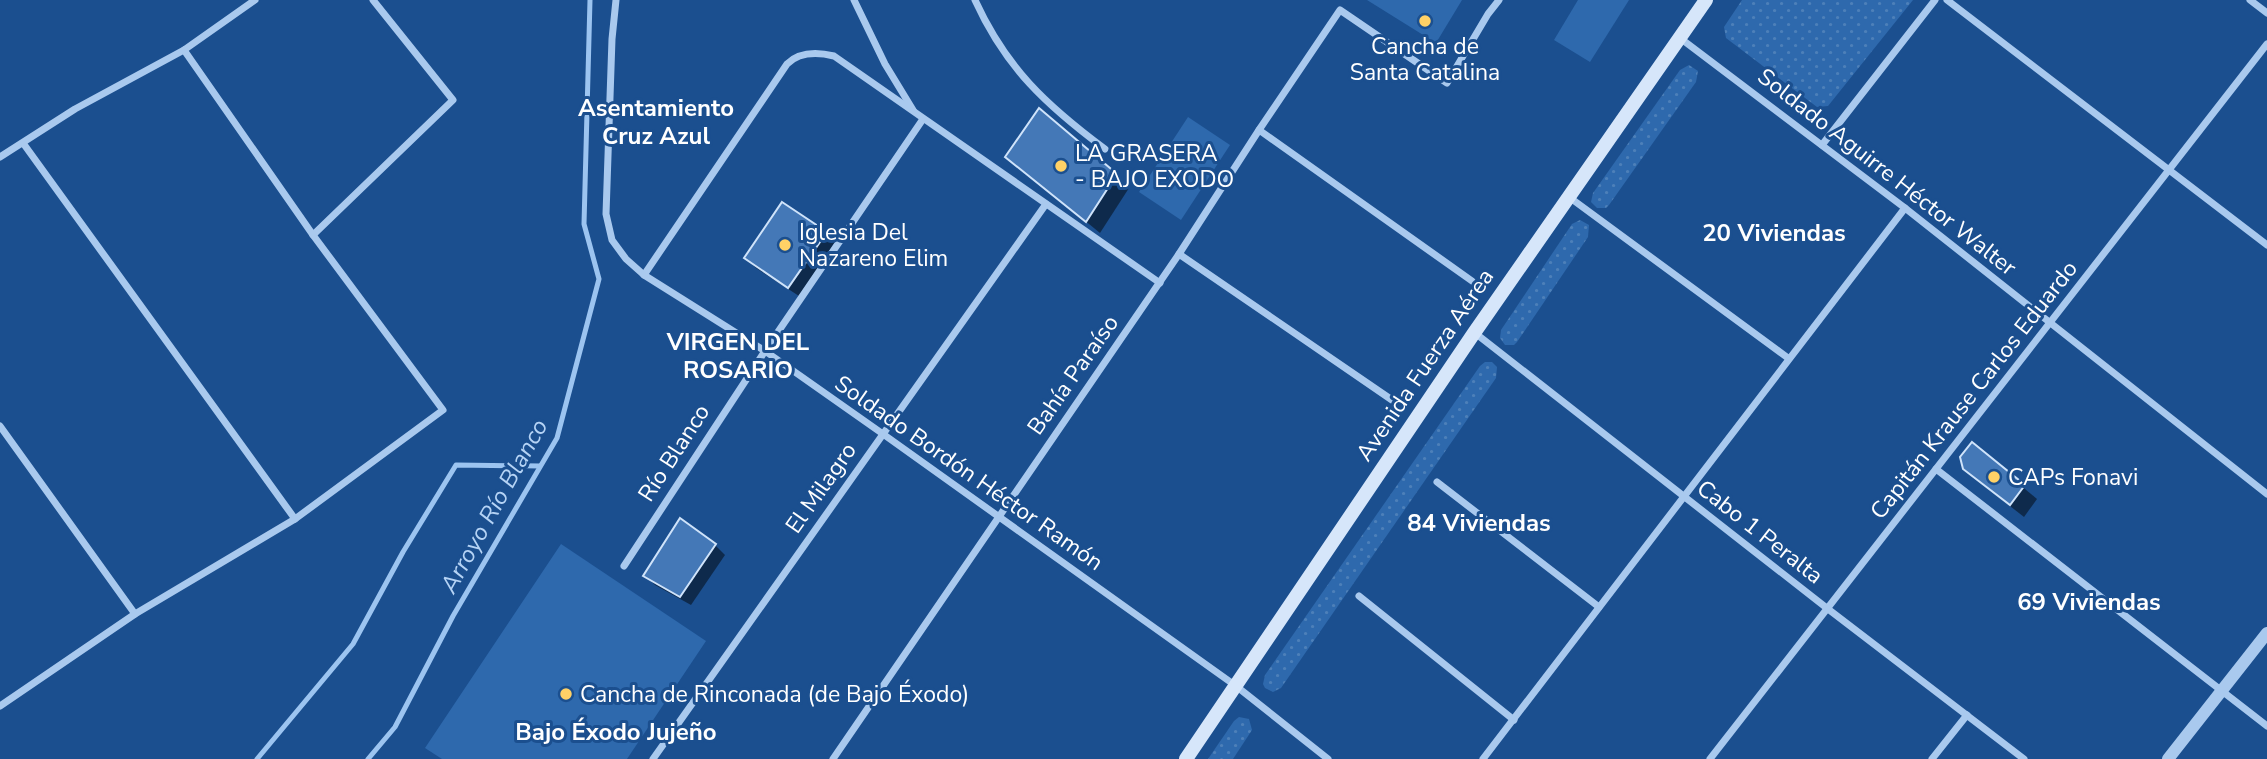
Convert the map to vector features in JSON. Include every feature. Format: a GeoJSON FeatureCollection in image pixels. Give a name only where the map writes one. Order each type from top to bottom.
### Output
{"type":"FeatureCollection","features":[{"type":"Feature","properties":{"kind":"main road","name":"Avenida Fuerza Aérea"},"geometry":{"type":"LineString","coordinates":[[1186,759],[1474,332],[1706,0]]}},
{"type":"Feature","properties":{"kind":"street"},"geometry":{"type":"LineString","coordinates":[[0,157],[75,109],[184,50],[256,0]]}},
{"type":"Feature","properties":{"kind":"street"},"geometry":{"type":"LineString","coordinates":[[313,235],[453,100],[373,0]]}},
{"type":"Feature","properties":{"kind":"street","name":"Soldado Bordón Héctor Ramón"},"geometry":{"type":"LineString","coordinates":[[616,0],[612,39],[606,214],[612,240],[626,259],[644,275],[765,351],[883,434],[1236,686],[1328,759]]}},
{"type":"Feature","properties":{"kind":"street"},"geometry":{"type":"LineString","coordinates":[[854,0],[885,64],[916,114]]}},
{"type":"Feature","properties":{"kind":"street"},"geometry":{"type":"LineString","coordinates":[[975,0],[990,32],[1027,84],[1105,149]]}},
{"type":"Feature","properties":{"kind":"street","name":"Bahía Paraíso"},"geometry":{"type":"LineString","coordinates":[[833,759],[1160,283],[1340,10],[1447,82],[1499,0]]}},
{"type":"Feature","properties":{"kind":"street"},"geometry":{"type":"LineString","coordinates":[[1822,145],[1934,0]]}},
{"type":"Feature","properties":{"kind":"street"},"geometry":{"type":"LineString","coordinates":[[1947,0],[2267,245]]}},
{"type":"Feature","properties":{"kind":"street"},"geometry":{"type":"LineString","coordinates":[[2250,0],[2267,13]]}},
{"type":"Feature","properties":{"kind":"street","name":"Soldado Aguirre Héctor Walter"},"geometry":{"type":"LineString","coordinates":[[1680,38],[1905,208],[2267,494]]}},
{"type":"Feature","properties":{"kind":"street","name":"Capitán Krause Carlos Eduardo"},"geometry":{"type":"LineString","coordinates":[[1710,759],[2267,44]]}},
{"type":"Feature","properties":{"kind":"street"},"geometry":{"type":"LineString","coordinates":[[0,706],[135,614],[295,519],[443,410],[313,235],[184,50]]}},
{"type":"Feature","properties":{"kind":"street"},"geometry":{"type":"LineString","coordinates":[[644,275],[787,64],[794,57],[820,52],[834,56],[1160,283]]}},
{"type":"Feature","properties":{"kind":"street","name":"Río Blanco"},"geometry":{"type":"LineString","coordinates":[[624,566],[765,351],[923,119]]}},
{"type":"Feature","properties":{"kind":"street"},"geometry":{"type":"LineString","coordinates":[[1259,130],[1472,281]]}},
{"type":"Feature","properties":{"kind":"street"},"geometry":{"type":"LineString","coordinates":[[23,143],[295,519]]}},
{"type":"Feature","properties":{"kind":"street"},"geometry":{"type":"LineString","coordinates":[[1569,197],[1788,358]]}},
{"type":"Feature","properties":{"kind":"street","name":"El Milagro"},"geometry":{"type":"LineString","coordinates":[[655,756],[1046,204]]}},
{"type":"Feature","properties":{"kind":"street"},"geometry":{"type":"LineString","coordinates":[[1483,759],[1905,208]]}},
{"type":"Feature","properties":{"kind":"street"},"geometry":{"type":"LineString","coordinates":[[1179,254],[1392,400]]}},
{"type":"Feature","properties":{"kind":"street","name":"Cabo 1 Peralta"},"geometry":{"type":"LineString","coordinates":[[1474,332],[2024,759]]}},
{"type":"Feature","properties":{"kind":"street"},"geometry":{"type":"LineString","coordinates":[[0,426],[135,614]]}},
{"type":"Feature","properties":{"kind":"street"},"geometry":{"type":"LineString","coordinates":[[1936,469],[2267,726]]}},
{"type":"Feature","properties":{"kind":"street"},"geometry":{"type":"LineString","coordinates":[[1437,482],[1599,607]]}},
{"type":"Feature","properties":{"kind":"street"},"geometry":{"type":"LineString","coordinates":[[1359,596],[1514,720]]}},
{"type":"Feature","properties":{"kind":"street"},"geometry":{"type":"LineString","coordinates":[[2168,759],[2267,633]]}},
{"type":"Feature","properties":{"kind":"street"},"geometry":{"type":"LineString","coordinates":[[1932,759],[1967,715]]}},
{"type":"Feature","properties":{"kind":"street"},"geometry":{"type":"LineString","coordinates":[[655,756],[664,759]]}},
{"type":"Feature","properties":{"kind":"shaded area","name":"Cancha de Santa Catalina"},"geometry":{"type":"Polygon","coordinates":[[[1367,0],[1462,0],[1436,43],[1367,0]]]}},
{"type":"Feature","properties":{"kind":"shaded area"},"geometry":{"type":"Polygon","coordinates":[[[1578,0],[1629,0],[1590,62],[1554,40],[1578,0]]]}},
{"type":"Feature","properties":{"kind":"shaded area"},"geometry":{"type":"Polygon","coordinates":[[[1742,0],[1913,0],[1828,106],[1817,107],[1726,38],[1724,27],[1742,0]]]}},
{"type":"Feature","properties":{"kind":"shaded area"},"geometry":{"type":"Polygon","coordinates":[[[1689,65],[1698,71],[1696,82],[1609,205],[1606,208],[1597,208],[1591,202],[1593,193],[1680,70],[1689,65]]]}},
{"type":"Feature","properties":{"kind":"shaded area"},"geometry":{"type":"Polygon","coordinates":[[[1188,117],[1230,145],[1181,220],[1139,192],[1188,117]]]}},
{"type":"Feature","properties":{"kind":"shaded area"},"geometry":{"type":"Polygon","coordinates":[[[1580,220],[1589,225],[1588,237],[1517,342],[1514,345],[1505,345],[1500,338],[1501,330],[1572,224],[1580,220]]]}},
{"type":"Feature","properties":{"kind":"shaded area"},"geometry":{"type":"Polygon","coordinates":[[[1485,362],[1492,362],[1497,367],[1496,378],[1281,688],[1273,692],[1265,688],[1265,675],[1485,362]]]}},
{"type":"Feature","properties":{"kind":"shaded area","name":"Cancha de Rinconada (de Bajo Éxodo)"},"geometry":{"type":"Polygon","coordinates":[[[561,544],[706,641],[627,759],[442,759],[425,748],[561,544]]]}},
{"type":"Feature","properties":{"kind":"shaded area"},"geometry":{"type":"Polygon","coordinates":[[[1239,717],[1249,719],[1252,730],[1233,759],[1208,759],[1234,721],[1239,717]]]}},
{"type":"Feature","properties":{"kind":"building","name":"LA GRASERA - BAJO EXODO"},"geometry":{"type":"Polygon","coordinates":[[[1039,108],[1117,174],[1086,222],[1005,157],[1039,108]]]}},
{"type":"Feature","properties":{"kind":"building","name":"Iglesia Del Nazareno Elim"},"geometry":{"type":"Polygon","coordinates":[[[782,202],[827,232],[788,288],[744,258],[782,202]]]}},
{"type":"Feature","properties":{"kind":"building","name":"CAPs Fonavi"},"geometry":{"type":"Polygon","coordinates":[[[1972,442],[2025,485],[2010,505],[1963,469],[1960,457],[1972,442]]]}},
{"type":"Feature","properties":{"kind":"building"},"geometry":{"type":"Polygon","coordinates":[[[680,518],[716,544],[680,597],[643,576],[680,518]]]}},
{"type":"Feature","properties":{"kind":"waterway","name":"Arroyo Río Blanco"},"geometry":{"type":"LineString","coordinates":[[368,759],[395,727],[453,616],[557,438],[599,279],[584,224],[590,0]]}},
{"type":"Feature","properties":{"kind":"waterway"},"geometry":{"type":"LineString","coordinates":[[257,759],[353,644],[403,552],[456,465],[540,466]]}},
{"type":"Feature","properties":{"kind":"place","name":"Cancha de Santa Catalina"},"geometry":{"type":"Point","coordinates":[1425,21]}},
{"type":"Feature","properties":{"kind":"place","name":"LA GRASERA - BAJO EXODO"},"geometry":{"type":"Point","coordinates":[1061,166]}},
{"type":"Feature","properties":{"kind":"place","name":"Iglesia Del Nazareno Elim"},"geometry":{"type":"Point","coordinates":[785,245]}},
{"type":"Feature","properties":{"kind":"place","name":"CAPs Fonavi"},"geometry":{"type":"Point","coordinates":[1994,477]}},
{"type":"Feature","properties":{"kind":"place","name":"Cancha de Rinconada (de Bajo Éxodo)"},"geometry":{"type":"Point","coordinates":[566,694]}},
{"type":"Feature","properties":{"kind":"district","name":"Asentamiento Cruz Azul"},"geometry":{"type":"Point","coordinates":[656,122]}},
{"type":"Feature","properties":{"kind":"district","name":"20 Viviendas"},"geometry":{"type":"Point","coordinates":[1774,233]}},
{"type":"Feature","properties":{"kind":"district","name":"VIRGEN DEL ROSARIO"},"geometry":{"type":"Point","coordinates":[738,356]}},
{"type":"Feature","properties":{"kind":"district","name":"84 Viviendas"},"geometry":{"type":"Point","coordinates":[1479,523]}},
{"type":"Feature","properties":{"kind":"district","name":"69 Viviendas"},"geometry":{"type":"Point","coordinates":[2089,602]}},
{"type":"Feature","properties":{"kind":"district","name":"Bajo Éxodo Jujeño"},"geometry":{"type":"Point","coordinates":[616,732]}}]}
